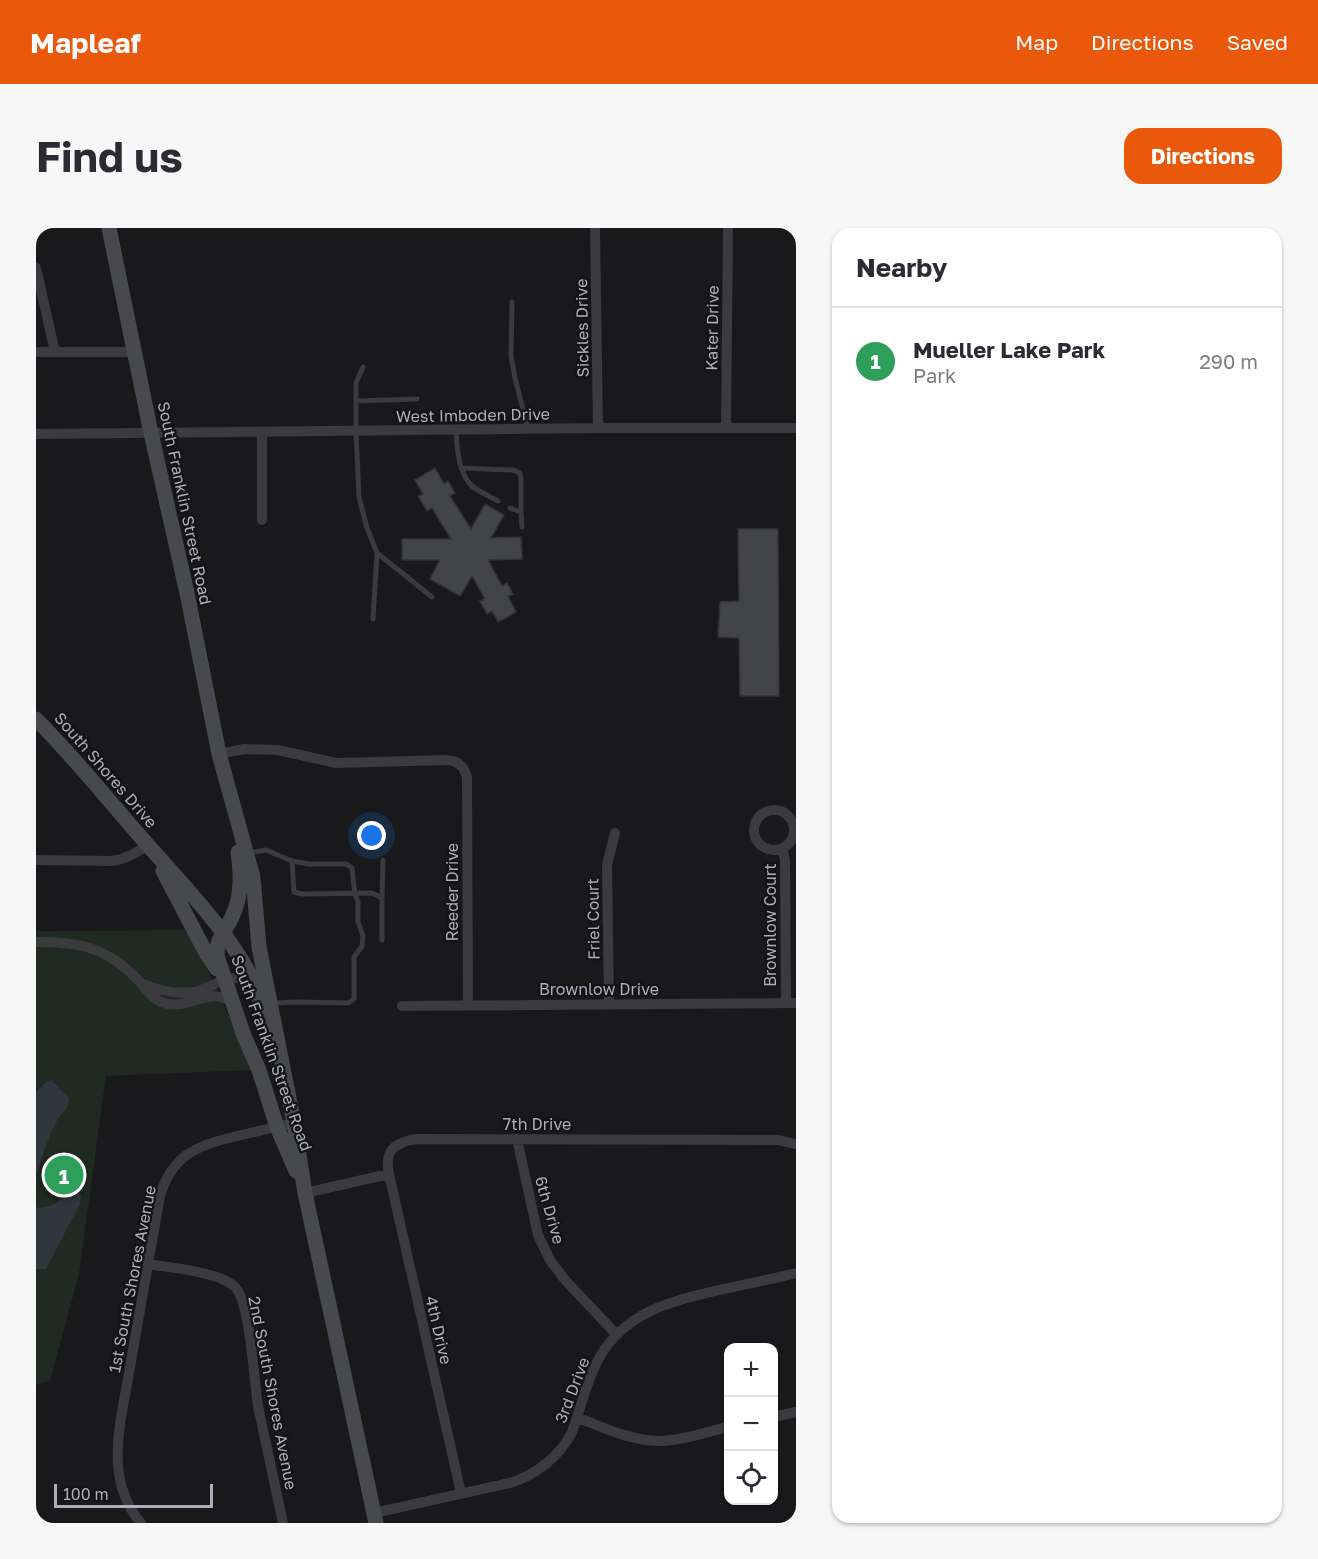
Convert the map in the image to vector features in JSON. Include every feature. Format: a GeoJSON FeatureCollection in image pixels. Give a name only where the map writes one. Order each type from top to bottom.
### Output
{"type":"FeatureCollection","features":[{"type":"Feature","properties":{"kind":"street","name":"South Franklin Street Road"},"geometry":{"type":"LineString","coordinates":[[109,228],[219,753],[247,853],[255,893],[259,946],[281,1052],[305,1193],[375,1518]]}},
{"type":"Feature","properties":{"kind":"street","name":"Sickles Drive"},"geometry":{"type":"LineString","coordinates":[[595,228],[598,428]]}},
{"type":"Feature","properties":{"kind":"street","name":"Kater Drive"},"geometry":{"type":"LineString","coordinates":[[726,428],[728,228]]}},
{"type":"Feature","properties":{"kind":"street"},"geometry":{"type":"LineString","coordinates":[[36,268],[55,352]]}},
{"type":"Feature","properties":{"kind":"street"},"geometry":{"type":"LineString","coordinates":[[36,352],[134,352]]}},
{"type":"Feature","properties":{"kind":"street","name":"West Imboden Drive"},"geometry":{"type":"LineString","coordinates":[[36,434],[796,428]]}},
{"type":"Feature","properties":{"kind":"street"},"geometry":{"type":"LineString","coordinates":[[262,432],[262,520]]}},
{"type":"Feature","properties":{"kind":"street","name":"South Shores Drive"},"geometry":{"type":"LineString","coordinates":[[36,719],[81,766],[223,931],[256,987],[281,1052]]}},
{"type":"Feature","properties":{"kind":"street","name":"Reeder Drive"},"geometry":{"type":"LineString","coordinates":[[219,753],[244,749],[278,750],[336,763],[450,760],[461,766],[466,778],[468,1006]]}},
{"type":"Feature","properties":{"kind":"street","name":"South Franklin Street Road"},"geometry":{"type":"LineString","coordinates":[[227,785],[240,867],[240,890],[234,912],[219,938],[217,950],[219,965],[259,1070],[277,1127],[305,1193]]}},
{"type":"Feature","properties":{"kind":"street","name":"Friel Court"},"geometry":{"type":"LineString","coordinates":[[609,1004],[607,865],[615,833]]}},
{"type":"Feature","properties":{"kind":"street"},"geometry":{"type":"LineString","coordinates":[[36,860],[112,861],[134,855],[148,845]]}},
{"type":"Feature","properties":{"kind":"street","name":"South Shores Drive"},"geometry":{"type":"LineString","coordinates":[[148,845],[205,951],[224,981]]}},
{"type":"Feature","properties":{"kind":"street","name":"Brownlow Court"},"geometry":{"type":"LineString","coordinates":[[782,848],[785,860],[791,1003]]}},
{"type":"Feature","properties":{"kind":"street"},"geometry":{"type":"LineString","coordinates":[[207,911],[222,918],[234,912]]}},
{"type":"Feature","properties":{"kind":"street"},"geometry":{"type":"LineString","coordinates":[[36,942],[72,943],[97,950],[125,967],[156,999],[167,1003],[186,1004],[214,995],[224,997],[232,1003]]}},
{"type":"Feature","properties":{"kind":"street"},"geometry":{"type":"LineString","coordinates":[[141,983],[163,990],[187,993],[236,977],[241,978],[249,985],[281,1052]]}},
{"type":"Feature","properties":{"kind":"street","name":"Brownlow Drive"},"geometry":{"type":"LineString","coordinates":[[402,1006],[791,1003]]}},
{"type":"Feature","properties":{"kind":"street","name":"1st South Shores Avenue"},"geometry":{"type":"LineString","coordinates":[[141,1523],[131,1509],[122,1488],[118,1448],[160,1196],[167,1179],[179,1161],[198,1147],[294,1123]]}},
{"type":"Feature","properties":{"kind":"street","name":"7th Drive"},"geometry":{"type":"LineString","coordinates":[[389,1174],[387,1161],[391,1150],[408,1140],[424,1138],[778,1140],[796,1144]]}},
{"type":"Feature","properties":{"kind":"street","name":"6th Drive"},"geometry":{"type":"LineString","coordinates":[[517,1139],[538,1235],[550,1260],[565,1280],[616,1335]]}},
{"type":"Feature","properties":{"kind":"street"},"geometry":{"type":"LineString","coordinates":[[305,1193],[389,1174]]}},
{"type":"Feature","properties":{"kind":"street","name":"4th Drive"},"geometry":{"type":"LineString","coordinates":[[389,1174],[461,1493]]}},
{"type":"Feature","properties":{"kind":"street","name":"2nd South Shores Avenue"},"geometry":{"type":"LineString","coordinates":[[149,1264],[216,1276],[237,1289],[245,1313],[258,1403],[283,1523]]}},
{"type":"Feature","properties":{"kind":"street","name":"3rd Drive"},"geometry":{"type":"LineString","coordinates":[[375,1518],[461,1493],[510,1483],[529,1475],[547,1463],[568,1441],[604,1350],[616,1335],[641,1316],[669,1303],[796,1273]]}},
{"type":"Feature","properties":{"kind":"street"},"geometry":{"type":"LineString","coordinates":[[778,1416],[796,1412]]}},
{"type":"Feature","properties":{"kind":"street"},"geometry":{"type":"LineString","coordinates":[[578,1418],[627,1435],[653,1441],[668,1441],[724,1428]]}},
{"type":"Feature","properties":{"kind":"lane"},"geometry":{"type":"LineString","coordinates":[[512,302],[511,356],[528,429]]}},
{"type":"Feature","properties":{"kind":"lane"},"geometry":{"type":"LineString","coordinates":[[363,367],[356,383],[356,432],[359,497],[367,528],[377,553],[373,620]]}},
{"type":"Feature","properties":{"kind":"lane"},"geometry":{"type":"LineString","coordinates":[[356,401],[417,399]]}},
{"type":"Feature","properties":{"kind":"lane"},"geometry":{"type":"LineString","coordinates":[[456,430],[461,468],[470,485],[498,501]]}},
{"type":"Feature","properties":{"kind":"lane"},"geometry":{"type":"LineString","coordinates":[[461,468],[513,470],[520,473],[522,527]]}},
{"type":"Feature","properties":{"kind":"lane"},"geometry":{"type":"LineString","coordinates":[[510,508],[520,512]]}},
{"type":"Feature","properties":{"kind":"lane"},"geometry":{"type":"LineString","coordinates":[[377,553],[432,597]]}},
{"type":"Feature","properties":{"kind":"lane"},"geometry":{"type":"LineString","coordinates":[[247,853],[266,850],[292,861],[309,864],[346,864],[352,868],[355,895],[358,901],[358,922],[363,936],[362,946],[354,957],[354,999],[348,1003],[271,1003]]}},
{"type":"Feature","properties":{"kind":"lane"},"geometry":{"type":"LineString","coordinates":[[382,940],[383,860]]}},
{"type":"Feature","properties":{"kind":"lane"},"geometry":{"type":"LineString","coordinates":[[292,861],[294,892],[355,895],[372,893],[382,898]]}},
{"type":"Feature","properties":{"kind":"shaded area"},"geometry":{"type":"Polygon","coordinates":[[[190,930],[253,1070],[106,1076],[79,1274],[50,1381],[36,1385],[36,931],[190,930]]]}},
{"type":"Feature","properties":{"kind":"shaded area"},"geometry":{"type":"Polygon","coordinates":[[[51,1080],[69,1098],[69,1101],[51,1132],[36,1175],[36,1092],[51,1080]]]}},
{"type":"Feature","properties":{"kind":"shaded area"},"geometry":{"type":"Polygon","coordinates":[[[73,1191],[81,1194],[80,1204],[46,1269],[36,1269],[36,1207],[50,1206],[73,1191]]]}},
{"type":"Feature","properties":{"kind":"building"},"geometry":{"type":"Polygon","coordinates":[[[435,468],[444,484],[448,481],[455,493],[450,496],[471,529],[485,504],[504,515],[491,538],[521,537],[522,559],[488,560],[502,586],[507,583],[513,594],[508,596],[516,612],[498,622],[492,611],[487,614],[480,601],[485,599],[472,576],[460,596],[430,579],[440,560],[402,560],[402,539],[451,539],[432,508],[427,511],[418,496],[423,494],[415,480],[435,468]]]}},
{"type":"Feature","properties":{"kind":"building"},"geometry":{"type":"Polygon","coordinates":[[[738,529],[778,529],[779,696],[740,696],[739,638],[718,637],[720,602],[739,601],[738,529]]]}},
{"type":"Feature","properties":{"kind":"place","name":"Mueller Lake Park"},"geometry":{"type":"Point","coordinates":[64,1175]}}]}
